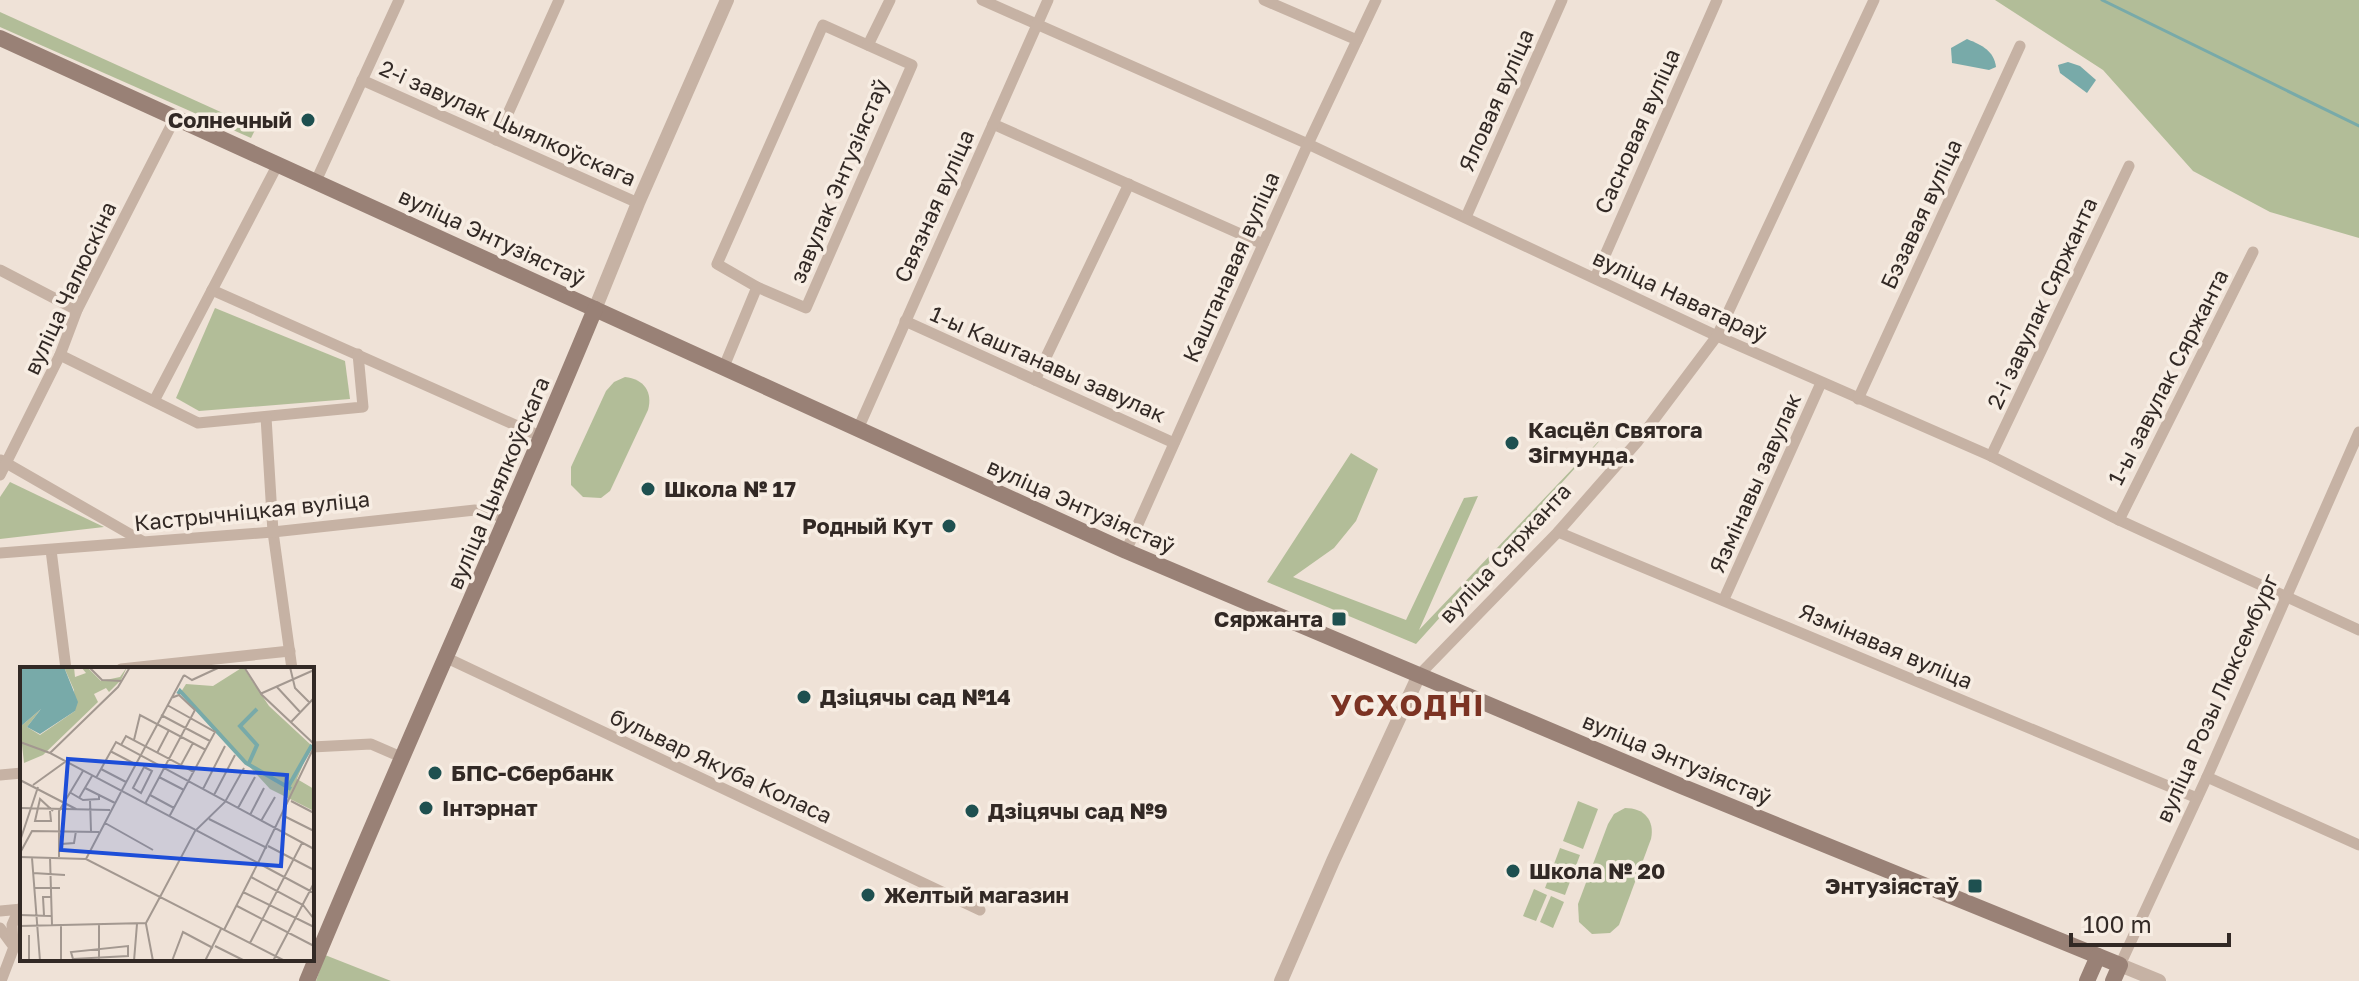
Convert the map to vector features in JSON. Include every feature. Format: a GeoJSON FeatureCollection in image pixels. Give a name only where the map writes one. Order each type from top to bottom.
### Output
{"type":"FeatureCollection","features":[{"type":"Feature","properties":{"kind":"main road","name":"вуліца Энтузіястаў"},"geometry":{"type":"LineString","coordinates":[[0,38],[1126,551],[2120,965]]}},
{"type":"Feature","properties":{"kind":"main road","name":"вуліца Цыялкоўскага"},"geometry":{"type":"LineString","coordinates":[[307,981],[595,309]]}},
{"type":"Feature","properties":{"kind":"main road"},"geometry":{"type":"LineString","coordinates":[[2087,981],[2098,956]]}},
{"type":"Feature","properties":{"kind":"main road","name":"вуліца Розы Люксембург"},"geometry":{"type":"LineString","coordinates":[[2113,981],[2120,965]]}},
{"type":"Feature","properties":{"kind":"street"},"geometry":{"type":"LineString","coordinates":[[316,181],[399,0]]}},
{"type":"Feature","properties":{"kind":"street"},"geometry":{"type":"LineString","coordinates":[[496,140],[559,0]]}},
{"type":"Feature","properties":{"kind":"street","name":"завулак Энтузіястаў"},"geometry":{"type":"LineString","coordinates":[[868,45],[890,0]]}},
{"type":"Feature","properties":{"kind":"street","name":"вуліца Наватараў"},"geometry":{"type":"LineString","coordinates":[[982,0],[1308,144],[1717,336],[1991,456],[2286,599],[2359,630]]}},
{"type":"Feature","properties":{"kind":"street","name":"Связная вуліца"},"geometry":{"type":"LineString","coordinates":[[858,429],[1048,0]]}},
{"type":"Feature","properties":{"kind":"street"},"geometry":{"type":"LineString","coordinates":[[1264,0],[1357,40]]}},
{"type":"Feature","properties":{"kind":"street","name":"Каштанавая вуліца"},"geometry":{"type":"LineString","coordinates":[[1126,551],[1308,144],[1376,0]]}},
{"type":"Feature","properties":{"kind":"street","name":"Яловая вуліца"},"geometry":{"type":"LineString","coordinates":[[1466,217],[1562,0]]}},
{"type":"Feature","properties":{"kind":"street","name":"Сасновая вуліца"},"geometry":{"type":"LineString","coordinates":[[1595,278],[1717,0]]}},
{"type":"Feature","properties":{"kind":"street","name":"вуліца Сяржанта"},"geometry":{"type":"LineString","coordinates":[[1281,981],[1419,675],[1558,532],[1638,441],[1717,336],[1874,0]]}},
{"type":"Feature","properties":{"kind":"street","name":"вуліца Цыялкоўскага"},"geometry":{"type":"LineString","coordinates":[[595,309],[724,1]]}},
{"type":"Feature","properties":{"kind":"street","name":"завулак Энтузіястаў"},"geometry":{"type":"LineString","coordinates":[[823,25],[912,65],[806,308],[757,287],[717,264],[823,25]]}},
{"type":"Feature","properties":{"kind":"street","name":"Бэзавая вуліца"},"geometry":{"type":"LineString","coordinates":[[1858,399],[2020,46]]}},
{"type":"Feature","properties":{"kind":"street","name":"2-і завулак Цыялкоўскага"},"geometry":{"type":"LineString","coordinates":[[362,80],[638,203]]}},
{"type":"Feature","properties":{"kind":"street","name":"вуліца Чалюскіна"},"geometry":{"type":"LineString","coordinates":[[0,475],[60,355],[77,310],[175,118]]}},
{"type":"Feature","properties":{"kind":"street"},"geometry":{"type":"LineString","coordinates":[[993,124],[1263,244]]}},
{"type":"Feature","properties":{"kind":"street"},"geometry":{"type":"LineString","coordinates":[[154,401],[278,164]]}},
{"type":"Feature","properties":{"kind":"street","name":"2-і завулак Сяржанта"},"geometry":{"type":"LineString","coordinates":[[1991,456],[2129,166]]}},
{"type":"Feature","properties":{"kind":"street"},"geometry":{"type":"LineString","coordinates":[[1035,380],[1129,184]]}},
{"type":"Feature","properties":{"kind":"street","name":"1-ы завулак Сяржанта"},"geometry":{"type":"LineString","coordinates":[[2119,520],[2253,252]]}},
{"type":"Feature","properties":{"kind":"street"},"geometry":{"type":"LineString","coordinates":[[0,270],[77,310]]}},
{"type":"Feature","properties":{"kind":"street","name":"завулак Энтузіястаў"},"geometry":{"type":"LineString","coordinates":[[723,369],[757,287]]}},
{"type":"Feature","properties":{"kind":"street"},"geometry":{"type":"LineString","coordinates":[[212,290],[542,437]]}},
{"type":"Feature","properties":{"kind":"street","name":"1-ы Каштанавы завулак"},"geometry":{"type":"LineString","coordinates":[[905,321],[1174,443]]}},
{"type":"Feature","properties":{"kind":"street"},"geometry":{"type":"LineString","coordinates":[[60,355],[198,423],[363,407],[358,354]]}},
{"type":"Feature","properties":{"kind":"street","name":"Язмінавы завулак"},"geometry":{"type":"LineString","coordinates":[[1724,599],[1821,383]]}},
{"type":"Feature","properties":{"kind":"street"},"geometry":{"type":"LineString","coordinates":[[266,417],[273,532],[292,667]]}},
{"type":"Feature","properties":{"kind":"street","name":"вуліца Розы Люксембург"},"geometry":{"type":"LineString","coordinates":[[2120,965],[2358,439]]}},
{"type":"Feature","properties":{"kind":"street"},"geometry":{"type":"LineString","coordinates":[[4,462],[143,542]]}},
{"type":"Feature","properties":{"kind":"street","name":"Кастрычніцкая вуліца"},"geometry":{"type":"LineString","coordinates":[[0,553],[273,532],[475,510],[507,518]]}},
{"type":"Feature","properties":{"kind":"street","name":"Язмінавая вуліца"},"geometry":{"type":"LineString","coordinates":[[1558,532],[2197,798]]}},
{"type":"Feature","properties":{"kind":"street"},"geometry":{"type":"LineString","coordinates":[[51,550],[66,667]]}},
{"type":"Feature","properties":{"kind":"street"},"geometry":{"type":"LineString","coordinates":[[140,667],[290,651]]}},
{"type":"Feature","properties":{"kind":"street","name":"бульвар Якуба Коласа"},"geometry":{"type":"LineString","coordinates":[[447,658],[980,910]]}},
{"type":"Feature","properties":{"kind":"street"},"geometry":{"type":"LineString","coordinates":[[314,747],[371,744],[401,757]]}},
{"type":"Feature","properties":{"kind":"street"},"geometry":{"type":"LineString","coordinates":[[0,775],[20,773]]}},
{"type":"Feature","properties":{"kind":"street"},"geometry":{"type":"LineString","coordinates":[[2207,777],[2359,845]]}},
{"type":"Feature","properties":{"kind":"street"},"geometry":{"type":"LineString","coordinates":[[0,911],[20,909]]}},
{"type":"Feature","properties":{"kind":"street"},"geometry":{"type":"LineString","coordinates":[[1,981],[13,945],[12,925],[20,909]]}},
{"type":"Feature","properties":{"kind":"street"},"geometry":{"type":"LineString","coordinates":[[0,928],[13,945]]}},
{"type":"Feature","properties":{"kind":"street","name":"вуліца Энтузіястаў"},"geometry":{"type":"LineString","coordinates":[[2120,965],[2159,981]]}},
{"type":"Feature","properties":{"kind":"green space"},"geometry":{"type":"Polygon","coordinates":[[[1995,0],[2359,0],[2359,238],[2270,212],[2193,171],[2103,70],[1995,0]]]}},
{"type":"Feature","properties":{"kind":"green space"},"geometry":{"type":"Polygon","coordinates":[[[0,12],[256,128],[251,138],[0,27],[0,12]]]}},
{"type":"Feature","properties":{"kind":"green space"},"geometry":{"type":"Polygon","coordinates":[[[215,308],[345,361],[350,399],[199,411],[176,398],[215,308]]]}},
{"type":"Feature","properties":{"kind":"green space"},"geometry":{"type":"Polygon","coordinates":[[[625,377],[637,380],[646,388],[648,410],[610,491],[601,498],[583,497],[571,485],[571,467],[606,391],[614,382],[625,377]]]}},
{"type":"Feature","properties":{"kind":"green space"},"geometry":{"type":"Polygon","coordinates":[[[1614,425],[1416,644],[1267,582],[1351,453],[1378,469],[1356,521],[1334,548],[1293,577],[1406,620],[1464,498],[1478,496],[1419,630],[1614,425]]]}},
{"type":"Feature","properties":{"kind":"green space"},"geometry":{"type":"Polygon","coordinates":[[[10,482],[104,527],[0,539],[0,497],[10,482]]]}},
{"type":"Feature","properties":{"kind":"green space"},"geometry":{"type":"Polygon","coordinates":[[[1578,801],[1598,809],[1583,849],[1563,841],[1578,801]]]}},
{"type":"Feature","properties":{"kind":"green space"},"geometry":{"type":"Polygon","coordinates":[[[1625,808],[1638,810],[1647,816],[1651,839],[1619,925],[1610,933],[1592,934],[1579,922],[1578,904],[1608,824],[1614,814],[1625,808]]]}},
{"type":"Feature","properties":{"kind":"green space"},"geometry":{"type":"Polygon","coordinates":[[[1560,848],[1580,855],[1565,895],[1545,888],[1560,848]]]}},
{"type":"Feature","properties":{"kind":"green space"},"geometry":{"type":"Polygon","coordinates":[[[1534,889],[1547,895],[1536,921],[1523,916],[1534,889]]]}},
{"type":"Feature","properties":{"kind":"green space"},"geometry":{"type":"Polygon","coordinates":[[[1551,896],[1564,902],[1553,928],[1540,922],[1551,896]]]}},
{"type":"Feature","properties":{"kind":"green space"},"geometry":{"type":"Polygon","coordinates":[[[325,955],[391,981],[316,981],[325,955]]]}},
{"type":"Feature","properties":{"kind":"water"},"geometry":{"type":"Polygon","coordinates":[[[1967,39],[1986,49],[1996,67],[1989,70],[1952,63],[1951,48],[1967,39]]]}},
{"type":"Feature","properties":{"kind":"water"},"geometry":{"type":"Polygon","coordinates":[[[2068,62],[2080,66],[2096,80],[2087,93],[2060,73],[2058,65],[2068,62]]]}},
{"type":"Feature","properties":{"kind":"waterway"},"geometry":{"type":"LineString","coordinates":[[2102,0],[2359,126]]}},
{"type":"Feature","properties":{"kind":"place","name":"Солнечный"},"geometry":{"type":"Point","coordinates":[308,120]}},
{"type":"Feature","properties":{"kind":"place","name":"Касцёл Святога Зігмунда."},"geometry":{"type":"Point","coordinates":[1512,443]}},
{"type":"Feature","properties":{"kind":"place","name":"Школа № 17"},"geometry":{"type":"Point","coordinates":[648,489]}},
{"type":"Feature","properties":{"kind":"place","name":"Родный Кут"},"geometry":{"type":"Point","coordinates":[949,526]}},
{"type":"Feature","properties":{"kind":"place","name":"Сяржанта"},"geometry":{"type":"Point","coordinates":[1339,619]}},
{"type":"Feature","properties":{"kind":"place","name":"Дзіцячы сад №14"},"geometry":{"type":"Point","coordinates":[804,697]}},
{"type":"Feature","properties":{"kind":"place","name":"БПС-Сбербанк"},"geometry":{"type":"Point","coordinates":[435,773]}},
{"type":"Feature","properties":{"kind":"place","name":"Інтэрнат"},"geometry":{"type":"Point","coordinates":[426,808]}},
{"type":"Feature","properties":{"kind":"place","name":"Дзіцячы сад №9"},"geometry":{"type":"Point","coordinates":[972,811]}},
{"type":"Feature","properties":{"kind":"place","name":"Школа № 20"},"geometry":{"type":"Point","coordinates":[1513,871]}},
{"type":"Feature","properties":{"kind":"place","name":"Энтузіястаў"},"geometry":{"type":"Point","coordinates":[1975,886]}},
{"type":"Feature","properties":{"kind":"place","name":"Желтый магазин"},"geometry":{"type":"Point","coordinates":[868,895]}},
{"type":"Feature","properties":{"kind":"district","name":"УСХОДНІ"},"geometry":{"type":"Point","coordinates":[1408,706]}}]}
